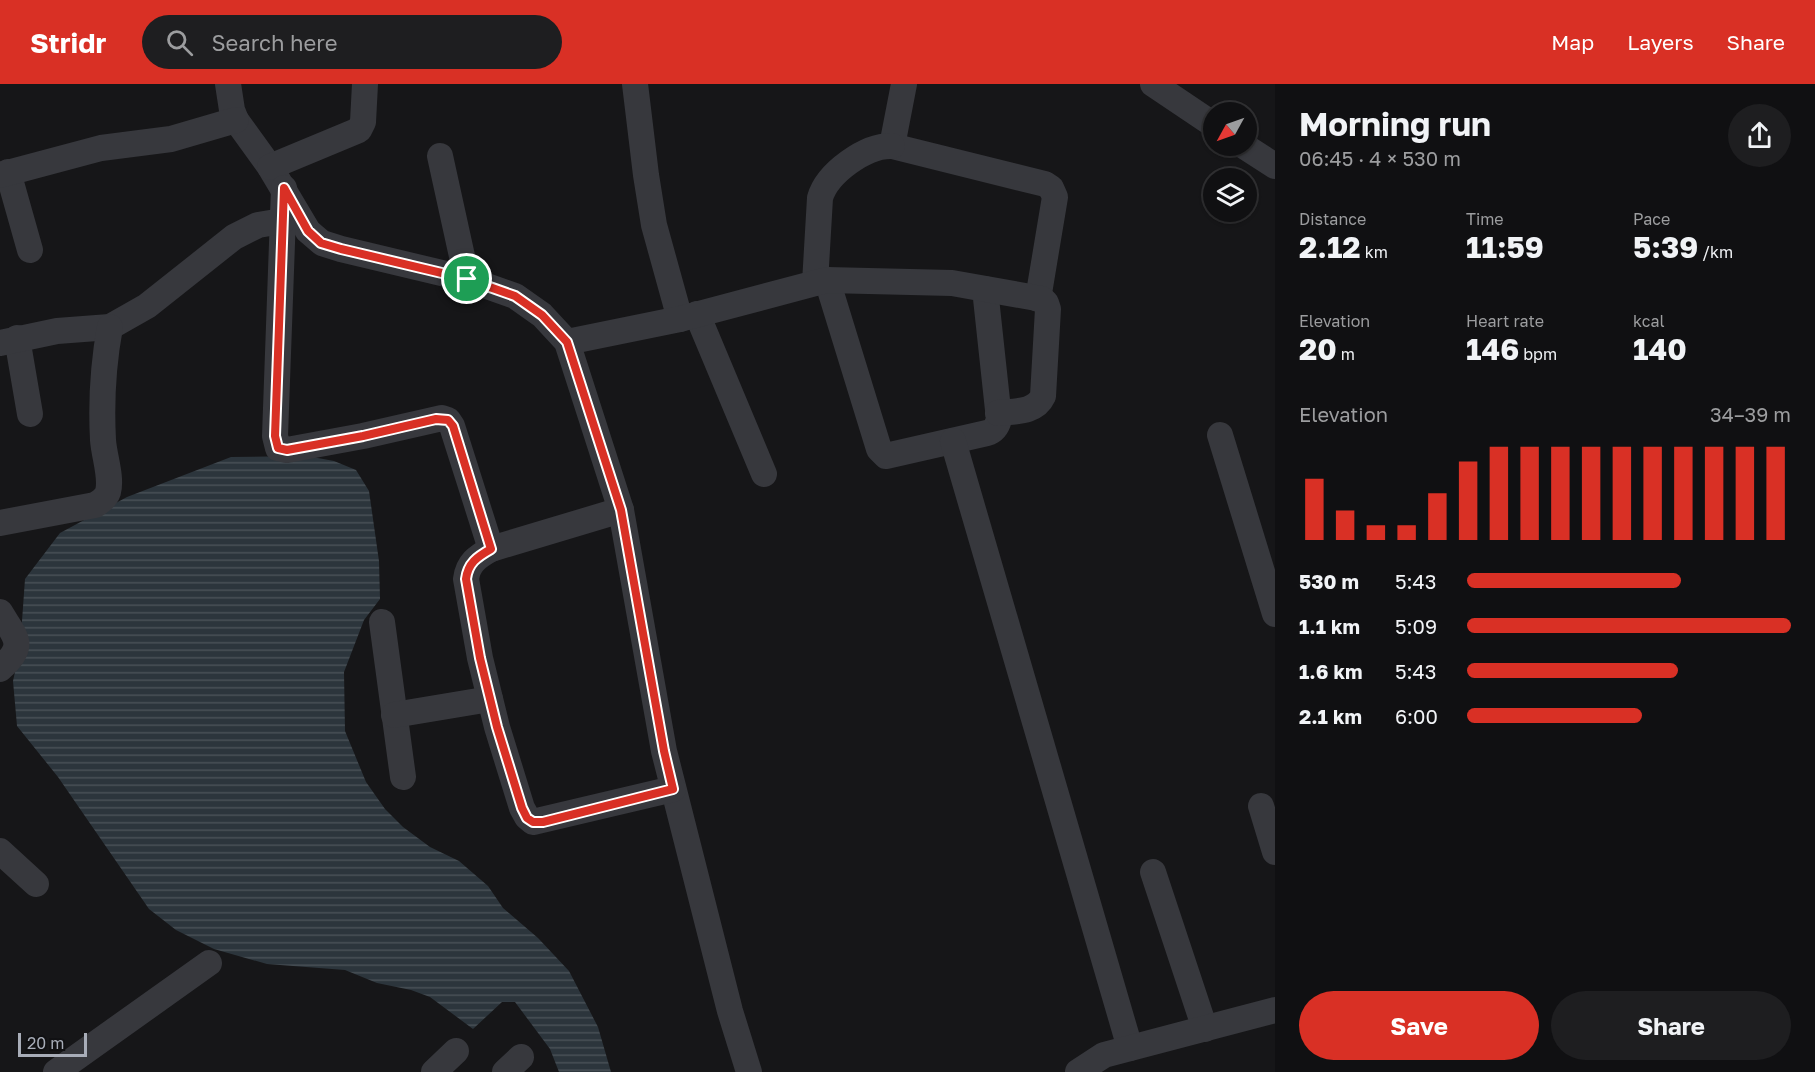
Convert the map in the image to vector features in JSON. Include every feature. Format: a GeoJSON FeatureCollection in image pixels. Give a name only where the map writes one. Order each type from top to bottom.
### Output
{"type":"FeatureCollection","features":[{"type":"Feature","properties":{"kind":"street"},"geometry":{"type":"LineString","coordinates":[[228,84],[236,120],[277,178],[308,231],[321,243],[467,279],[515,296],[542,315],[567,342],[621,510],[664,751],[730,1011],[749,1072]]}},
{"type":"Feature","properties":{"kind":"street"},"geometry":{"type":"LineString","coordinates":[[277,178],[359,130],[363,122],[365,84]]}},
{"type":"Feature","properties":{"kind":"street"},"geometry":{"type":"LineString","coordinates":[[635,84],[654,225],[688,316],[764,474]]}},
{"type":"Feature","properties":{"kind":"street"},"geometry":{"type":"LineString","coordinates":[[892,146],[904,84]]}},
{"type":"Feature","properties":{"kind":"street"},"geometry":{"type":"LineString","coordinates":[[1153,84],[1203,118]]}},
{"type":"Feature","properties":{"kind":"street"},"geometry":{"type":"LineString","coordinates":[[30,250],[4,174],[101,148],[171,139],[236,120]]}},
{"type":"Feature","properties":{"kind":"street"},"geometry":{"type":"LineString","coordinates":[[985,289],[998,413],[997,426],[993,431],[886,456],[882,453],[821,282],[820,198],[830,178],[861,154],[873,148],[892,146],[1045,184],[1051,188],[1055,197],[1038,299]]}},
{"type":"Feature","properties":{"kind":"street"},"geometry":{"type":"LineString","coordinates":[[1257,154],[1275,166]]}},
{"type":"Feature","properties":{"kind":"street"},"geometry":{"type":"LineString","coordinates":[[440,156],[467,279]]}},
{"type":"Feature","properties":{"kind":"street"},"geometry":{"type":"LineString","coordinates":[[277,178],[282,221],[275,436],[278,448],[287,450],[436,419],[448,420],[453,426],[491,549]]}},
{"type":"Feature","properties":{"kind":"street"},"geometry":{"type":"LineString","coordinates":[[30,414],[9,340],[80,328],[110,327],[147,306],[234,237],[258,225],[282,221]]}},
{"type":"Feature","properties":{"kind":"street"},"geometry":{"type":"LineString","coordinates":[[567,342],[688,316],[821,282],[952,283],[1038,299],[1047,303],[1048,309],[1043,396],[1040,404],[1032,409],[998,413]]}},
{"type":"Feature","properties":{"kind":"street"},"geometry":{"type":"LineString","coordinates":[[0,523],[95,505],[104,499],[108,492],[102,396],[105,353],[110,327]]}},
{"type":"Feature","properties":{"kind":"street"},"geometry":{"type":"LineString","coordinates":[[1220,435],[1275,614]]}},
{"type":"Feature","properties":{"kind":"street"},"geometry":{"type":"LineString","coordinates":[[953,441],[1130,1048]]}},
{"type":"Feature","properties":{"kind":"street"},"geometry":{"type":"LineString","coordinates":[[621,510],[491,549],[476,558],[468,568],[466,579],[480,658],[522,808],[527,818],[533,822],[673,789]]}},
{"type":"Feature","properties":{"kind":"street"},"geometry":{"type":"LineString","coordinates":[[0,612],[18,646],[12,658],[0,669]]}},
{"type":"Feature","properties":{"kind":"street"},"geometry":{"type":"LineString","coordinates":[[382,622],[403,777]]}},
{"type":"Feature","properties":{"kind":"street"},"geometry":{"type":"LineString","coordinates":[[394,715],[490,699]]}},
{"type":"Feature","properties":{"kind":"street"},"geometry":{"type":"LineString","coordinates":[[1261,806],[1275,852]]}},
{"type":"Feature","properties":{"kind":"street"},"geometry":{"type":"LineString","coordinates":[[0,851],[36,884]]}},
{"type":"Feature","properties":{"kind":"street"},"geometry":{"type":"LineString","coordinates":[[1154,872],[1205,1029]]}},
{"type":"Feature","properties":{"kind":"street"},"geometry":{"type":"LineString","coordinates":[[56,1072],[209,963]]}},
{"type":"Feature","properties":{"kind":"street"},"geometry":{"type":"LineString","coordinates":[[1077,1072],[1104,1055],[1275,1010]]}},
{"type":"Feature","properties":{"kind":"street"},"geometry":{"type":"LineString","coordinates":[[434,1072],[456,1051]]}},
{"type":"Feature","properties":{"kind":"shaded area"},"geometry":{"type":"Polygon","coordinates":[[[307,456],[334,461],[356,470],[369,491],[379,561],[380,599],[364,620],[344,672],[345,731],[366,782],[385,809],[403,827],[430,847],[459,861],[488,886],[503,908],[538,938],[569,971],[598,1027],[611,1072],[559,1072],[550,1049],[515,1002],[502,1002],[473,1029],[430,997],[411,990],[377,983],[345,970],[267,964],[214,949],[176,930],[149,909],[58,777],[17,726],[13,681],[20,649],[25,579],[60,533],[127,497],[231,457],[307,456]]]}},
{"type":"Feature","properties":{"kind":"route"},"geometry":{"type":"LineString","coordinates":[[284,188],[308,231],[321,243],[467,279],[515,296],[542,315],[567,342],[621,510],[664,751],[673,789],[543,822],[533,822],[527,818],[497,727],[480,658],[466,579],[468,568],[476,558],[491,549],[453,426],[448,420],[436,419],[287,450],[278,448],[275,442],[284,188]]}}]}
